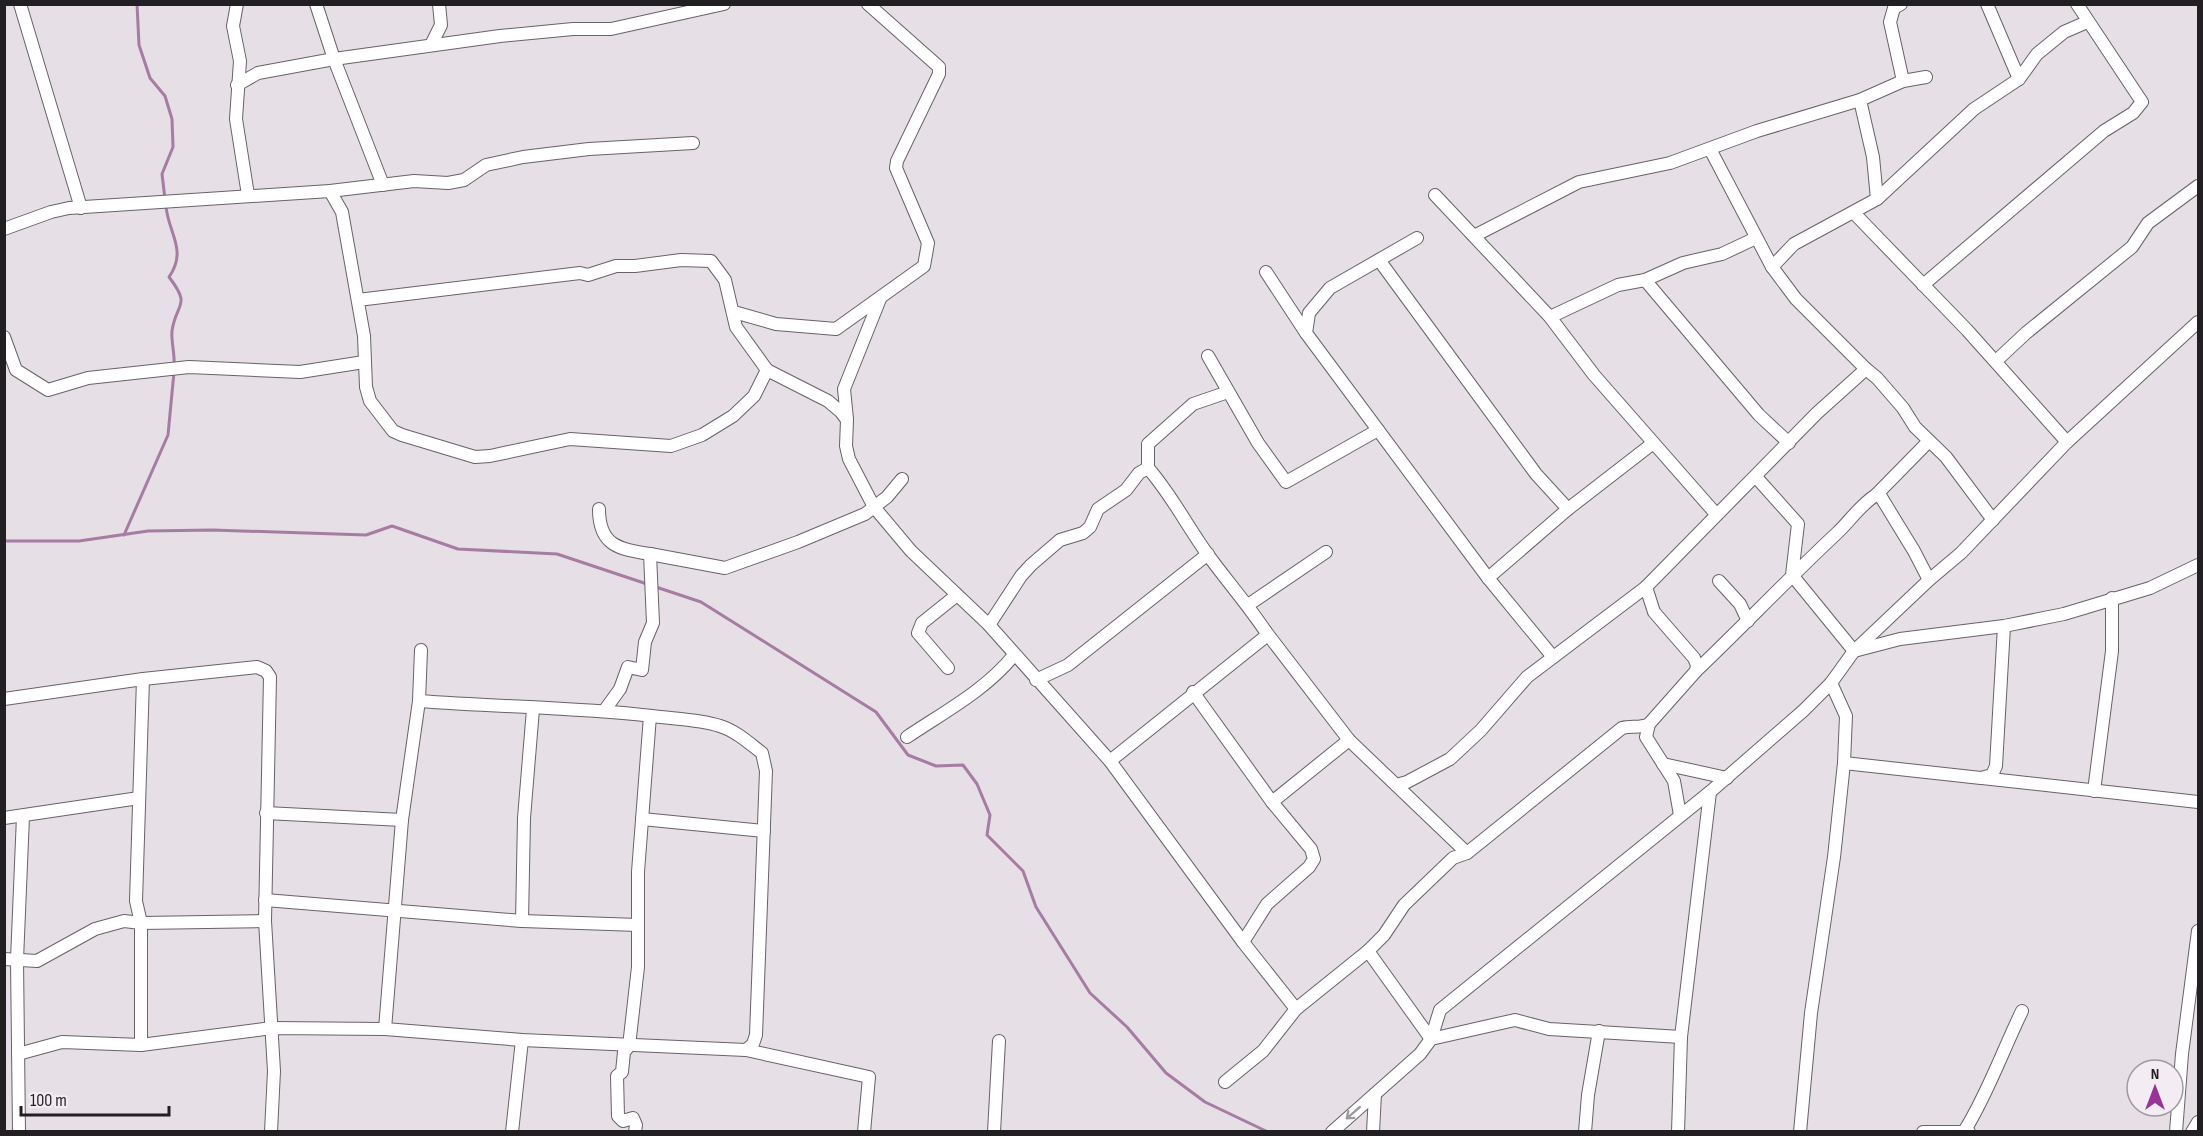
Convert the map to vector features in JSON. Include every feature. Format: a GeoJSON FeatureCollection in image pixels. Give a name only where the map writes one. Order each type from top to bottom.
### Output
{"type":"FeatureCollection","features":[{"type":"Feature","properties":{"kind":"street"},"geometry":{"type":"LineString","coordinates":[[20,4],[81,208]]}},
{"type":"Feature","properties":{"kind":"street"},"geometry":{"type":"LineString","coordinates":[[237,4],[233,26],[240,61],[236,119],[248,195]]}},
{"type":"Feature","properties":{"kind":"street"},"geometry":{"type":"LineString","coordinates":[[316,4],[334,59],[384,184]]}},
{"type":"Feature","properties":{"kind":"street"},"geometry":{"type":"LineString","coordinates":[[431,45],[441,25],[438,4]]}},
{"type":"Feature","properties":{"kind":"street"},"geometry":{"type":"LineString","coordinates":[[237,85],[258,73],[334,59],[431,45],[573,29],[611,28],[724,4]]}},
{"type":"Feature","properties":{"kind":"street"},"geometry":{"type":"LineString","coordinates":[[734,312],[776,324],[836,329],[924,266],[928,243],[896,168],[897,161],[939,74],[939,67],[868,4]]}},
{"type":"Feature","properties":{"kind":"street"},"geometry":{"type":"LineString","coordinates":[[1901,4],[1894,8],[1890,22],[1903,81]]}},
{"type":"Feature","properties":{"kind":"street"},"geometry":{"type":"LineString","coordinates":[[1987,4],[2019,79]]}},
{"type":"Feature","properties":{"kind":"street"},"geometry":{"type":"LineString","coordinates":[[1923,285],[2104,131],[2133,113],[2142,102],[2077,4]]}},
{"type":"Feature","properties":{"kind":"street"},"geometry":{"type":"LineString","coordinates":[[1772,267],[1794,244],[1854,213],[1877,198],[1974,108],[2019,79],[2046,47],[2064,33],[2087,22]]}},
{"type":"Feature","properties":{"kind":"street"},"geometry":{"type":"LineString","coordinates":[[1474,236],[1579,182],[1670,163],[1860,100],[1903,81],[1926,77]]}},
{"type":"Feature","properties":{"kind":"street"},"geometry":{"type":"LineString","coordinates":[[1860,100],[1874,157],[1877,198]]}},
{"type":"Feature","properties":{"kind":"street"},"geometry":{"type":"LineString","coordinates":[[4,229],[51,212],[81,208],[330,191],[414,181],[448,183],[464,180],[486,165],[523,157],[589,149],[693,143]]}},
{"type":"Feature","properties":{"kind":"street"},"geometry":{"type":"LineString","coordinates":[[1710,149],[1772,267],[1796,299],[1877,378],[1929,441],[1960,474],[1993,520]]}},
{"type":"Feature","properties":{"kind":"street"},"geometry":{"type":"LineString","coordinates":[[1996,361],[2026,333],[2132,247],[2148,223],[2199,186]]}},
{"type":"Feature","properties":{"kind":"street"},"geometry":{"type":"LineString","coordinates":[[330,191],[342,212],[364,336],[364,362],[370,401],[393,431],[475,457],[490,456],[570,439],[661,446],[680,444],[702,435],[733,416],[754,396],[767,370]]}},
{"type":"Feature","properties":{"kind":"street"},"geometry":{"type":"LineString","coordinates":[[1435,195],[1550,317],[1594,375],[1652,444],[1716,514]]}},
{"type":"Feature","properties":{"kind":"street"},"geometry":{"type":"LineString","coordinates":[[1854,213],[1996,361],[2067,442]]}},
{"type":"Feature","properties":{"kind":"street"},"geometry":{"type":"LineString","coordinates":[[1306,333],[1309,313],[1330,288],[1417,238]]}},
{"type":"Feature","properties":{"kind":"street"},"geometry":{"type":"LineString","coordinates":[[1550,317],[1618,285],[1645,280],[1683,263],[1722,254],[1756,238]]}},
{"type":"Feature","properties":{"kind":"street"},"geometry":{"type":"LineString","coordinates":[[358,300],[580,273],[588,275],[616,266],[635,267],[681,260],[711,261],[725,280],[736,327],[767,370],[828,401],[847,420]]}},
{"type":"Feature","properties":{"kind":"street"},"geometry":{"type":"LineString","coordinates":[[1379,260],[1536,474],[1568,509]]}},
{"type":"Feature","properties":{"kind":"street"},"geometry":{"type":"LineString","coordinates":[[1266,272],[1306,333],[1378,430],[1488,578],[1552,657]]}},
{"type":"Feature","properties":{"kind":"street"},"geometry":{"type":"LineString","coordinates":[[1645,280],[1759,415],[1789,443]]}},
{"type":"Feature","properties":{"kind":"street"},"geometry":{"type":"LineString","coordinates":[[880,298],[844,389],[847,420],[846,446],[849,459],[874,507],[911,551],[989,625],[1110,761],[1243,942],[1296,1009]]}},
{"type":"Feature","properties":{"kind":"street"},"geometry":{"type":"LineString","coordinates":[[1332,1131],[1420,1054],[1431,1039],[1440,1010],[1710,792],[1803,711],[1831,683],[1854,651],[1929,580],[1961,554],[2067,442],[2199,322]]}},
{"type":"Feature","properties":{"kind":"street"},"geometry":{"type":"LineString","coordinates":[[4,337],[16,370],[48,390],[88,378],[189,367],[300,372],[364,362]]}},
{"type":"Feature","properties":{"kind":"street"},"geometry":{"type":"LineString","coordinates":[[1208,356],[1258,443],[1286,482],[1378,430]]}},
{"type":"Feature","properties":{"kind":"street"},"geometry":{"type":"LineString","coordinates":[[1396,785],[1407,782],[1462,750],[1512,691],[1552,657],[1646,587],[1716,514],[1866,369]]}},
{"type":"Feature","properties":{"kind":"street"},"geometry":{"type":"LineString","coordinates":[[1228,392],[1193,404],[1160,432],[1148,444],[1148,468],[1161,483],[1208,554],[1349,740],[1467,853]]}},
{"type":"Feature","properties":{"kind":"street"},"geometry":{"type":"LineString","coordinates":[[1645,730],[1696,671],[1929,441]]}},
{"type":"Feature","properties":{"kind":"street"},"geometry":{"type":"LineString","coordinates":[[1488,578],[1568,509],[1652,444]]}},
{"type":"Feature","properties":{"kind":"street"},"geometry":{"type":"LineString","coordinates":[[989,625],[1021,576],[1031,566],[1059,540],[1083,533],[1090,527],[1098,509],[1126,490],[1139,473],[1148,468]]}},
{"type":"Feature","properties":{"kind":"street"},"geometry":{"type":"LineString","coordinates":[[1756,477],[1798,525],[1792,575],[1854,651]]}},
{"type":"Feature","properties":{"kind":"street"},"geometry":{"type":"LineString","coordinates":[[599,508],[604,534],[610,544],[618,549],[725,568],[839,526],[874,507],[902,479]]}},
{"type":"Feature","properties":{"kind":"street"},"geometry":{"type":"LineString","coordinates":[[1876,495],[1881,497],[1906,537],[1929,580]]}},
{"type":"Feature","properties":{"kind":"street"},"geometry":{"type":"LineString","coordinates":[[1248,605],[1326,552]]}},
{"type":"Feature","properties":{"kind":"street"},"geometry":{"type":"LineString","coordinates":[[604,711],[620,688],[628,667],[642,670],[645,642],[653,623],[650,554]]}},
{"type":"Feature","properties":{"kind":"street"},"geometry":{"type":"LineString","coordinates":[[1036,680],[1068,665],[1208,554]]}},
{"type":"Feature","properties":{"kind":"street"},"geometry":{"type":"LineString","coordinates":[[1854,651],[1900,639],[2004,626],[2064,614],[2150,588],[2199,565]]}},
{"type":"Feature","properties":{"kind":"street"},"geometry":{"type":"LineString","coordinates":[[1719,581],[1740,604],[1748,621]]}},
{"type":"Feature","properties":{"kind":"street"},"geometry":{"type":"LineString","coordinates":[[1646,587],[1654,612],[1694,658],[1697,665],[1696,671]]}},
{"type":"Feature","properties":{"kind":"street"},"geometry":{"type":"LineString","coordinates":[[948,668],[918,633],[922,623],[957,595]]}},
{"type":"Feature","properties":{"kind":"street"},"geometry":{"type":"LineString","coordinates":[[2094,791],[2112,651],[2112,598]]}},
{"type":"Feature","properties":{"kind":"street"},"geometry":{"type":"LineString","coordinates":[[1981,778],[1992,775],[1996,766],[2004,626]]}},
{"type":"Feature","properties":{"kind":"street"},"geometry":{"type":"LineString","coordinates":[[1110,761],[1193,692],[1265,637],[1266,632]]}},
{"type":"Feature","properties":{"kind":"street"},"geometry":{"type":"LineString","coordinates":[[386,1029],[397,912],[402,820],[419,701],[421,650]]}},
{"type":"Feature","properties":{"kind":"street"},"geometry":{"type":"LineString","coordinates":[[907,737],[976,690],[1004,668],[1014,655]]}},
{"type":"Feature","properties":{"kind":"street"},"geometry":{"type":"LineString","coordinates":[[4,699],[143,679],[257,667],[266,671],[270,677],[265,921],[274,1071],[271,1131]]}},
{"type":"Feature","properties":{"kind":"street"},"geometry":{"type":"LineString","coordinates":[[141,1045],[141,923],[136,901],[143,679]]}},
{"type":"Feature","properties":{"kind":"street"},"geometry":{"type":"LineString","coordinates":[[1800,1131],[1811,1013],[1833,868],[1844,763],[1846,716],[1831,683]]}},
{"type":"Feature","properties":{"kind":"street"},"geometry":{"type":"LineString","coordinates":[[1193,692],[1272,802],[1311,849],[1314,859],[1309,867],[1267,904],[1243,942]]}},
{"type":"Feature","properties":{"kind":"street"},"geometry":{"type":"LineString","coordinates":[[419,701],[533,709],[604,711],[720,726],[742,737],[762,753],[766,771],[756,1035],[753,1044],[746,1050]]}},
{"type":"Feature","properties":{"kind":"street"},"geometry":{"type":"LineString","coordinates":[[522,921],[524,818],[533,709]]}},
{"type":"Feature","properties":{"kind":"street"},"geometry":{"type":"LineString","coordinates":[[634,1131],[636,1125],[633,1118],[623,1121],[618,1116],[617,1076],[622,1072],[624,1052],[629,1046],[638,967],[642,819],[650,716]]}},
{"type":"Feature","properties":{"kind":"street"},"geometry":{"type":"LineString","coordinates":[[1225,1082],[1263,1051],[1296,1009],[1368,951],[1384,935],[1404,905],[1453,858],[1467,853],[1622,728],[1630,725],[1645,730],[1674,781],[1680,815]]}},
{"type":"Feature","properties":{"kind":"street"},"geometry":{"type":"LineString","coordinates":[[1272,802],[1349,740]]}},
{"type":"Feature","properties":{"kind":"street"},"geometry":{"type":"LineString","coordinates":[[1844,763],[2199,802]]}},
{"type":"Feature","properties":{"kind":"street"},"geometry":{"type":"LineString","coordinates":[[1663,764],[1726,778]]}},
{"type":"Feature","properties":{"kind":"street"},"geometry":{"type":"LineString","coordinates":[[1678,1131],[1681,1037],[1710,792]]}},
{"type":"Feature","properties":{"kind":"street"},"geometry":{"type":"LineString","coordinates":[[4,818],[139,798]]}},
{"type":"Feature","properties":{"kind":"street"},"geometry":{"type":"LineString","coordinates":[[266,813],[402,820]]}},
{"type":"Feature","properties":{"kind":"street"},"geometry":{"type":"LineString","coordinates":[[19,1131],[11,1083],[18,1054],[11,960],[23,816]]}},
{"type":"Feature","properties":{"kind":"street"},"geometry":{"type":"LineString","coordinates":[[642,819],[764,831]]}},
{"type":"Feature","properties":{"kind":"street"},"geometry":{"type":"LineString","coordinates":[[265,900],[522,921],[638,925]]}},
{"type":"Feature","properties":{"kind":"street"},"geometry":{"type":"LineString","coordinates":[[11,960],[37,960],[47,957],[95,929],[124,921],[141,923],[265,921]]}},
{"type":"Feature","properties":{"kind":"street"},"geometry":{"type":"LineString","coordinates":[[2176,1131],[2181,1064],[2194,996],[2199,932]]}},
{"type":"Feature","properties":{"kind":"street"},"geometry":{"type":"LineString","coordinates":[[1368,951],[1431,1039]]}},
{"type":"Feature","properties":{"kind":"street"},"geometry":{"type":"LineString","coordinates":[[1923,1131],[1967,1130],[2022,1011]]}},
{"type":"Feature","properties":{"kind":"street"},"geometry":{"type":"LineString","coordinates":[[1431,1039],[1515,1020],[1549,1029],[1681,1037]]}},
{"type":"Feature","properties":{"kind":"street"},"geometry":{"type":"LineString","coordinates":[[18,1054],[62,1042],[141,1045],[272,1028],[386,1029],[522,1041],[746,1050],[868,1077],[864,1131]]}},
{"type":"Feature","properties":{"kind":"street"},"geometry":{"type":"LineString","coordinates":[[1586,1131],[1588,1095],[1599,1031]]}},
{"type":"Feature","properties":{"kind":"street"},"geometry":{"type":"LineString","coordinates":[[512,1131],[522,1041]]}},
{"type":"Feature","properties":{"kind":"street"},"geometry":{"type":"LineString","coordinates":[[994,1131],[999,1041]]}},
{"type":"Feature","properties":{"kind":"street"},"geometry":{"type":"LineString","coordinates":[[1373,1131],[1375,1094]]}},
{"type":"Feature","properties":{"kind":"street"},"geometry":{"type":"LineString","coordinates":[[2192,1131],[2199,1122]]}},
{"type":"Feature","properties":{"kind":"waterway"},"geometry":{"type":"LineString","coordinates":[[137,4],[139,45],[150,78],[165,96],[172,119],[173,147],[162,174],[165,199]]}},
{"type":"Feature","properties":{"kind":"waterway"},"geometry":{"type":"LineString","coordinates":[[166,206],[177,250],[177,258],[169,277],[180,294],[181,300],[172,331],[174,365]]}},
{"type":"Feature","properties":{"kind":"waterway"},"geometry":{"type":"LineString","coordinates":[[124,535],[168,435],[174,372]]}},
{"type":"Feature","properties":{"kind":"waterway"},"geometry":{"type":"LineString","coordinates":[[4,541],[79,541],[148,531],[213,530],[366,535],[392,526],[458,549],[557,554],[647,584]]}},
{"type":"Feature","properties":{"kind":"waterway"},"geometry":{"type":"LineString","coordinates":[[656,587],[701,602],[876,712],[908,755],[936,766],[963,765],[977,784],[990,815],[987,835],[1023,871],[1036,907],[1090,993],[1127,1027],[1166,1073],[1205,1102],[1268,1132]]}}]}
